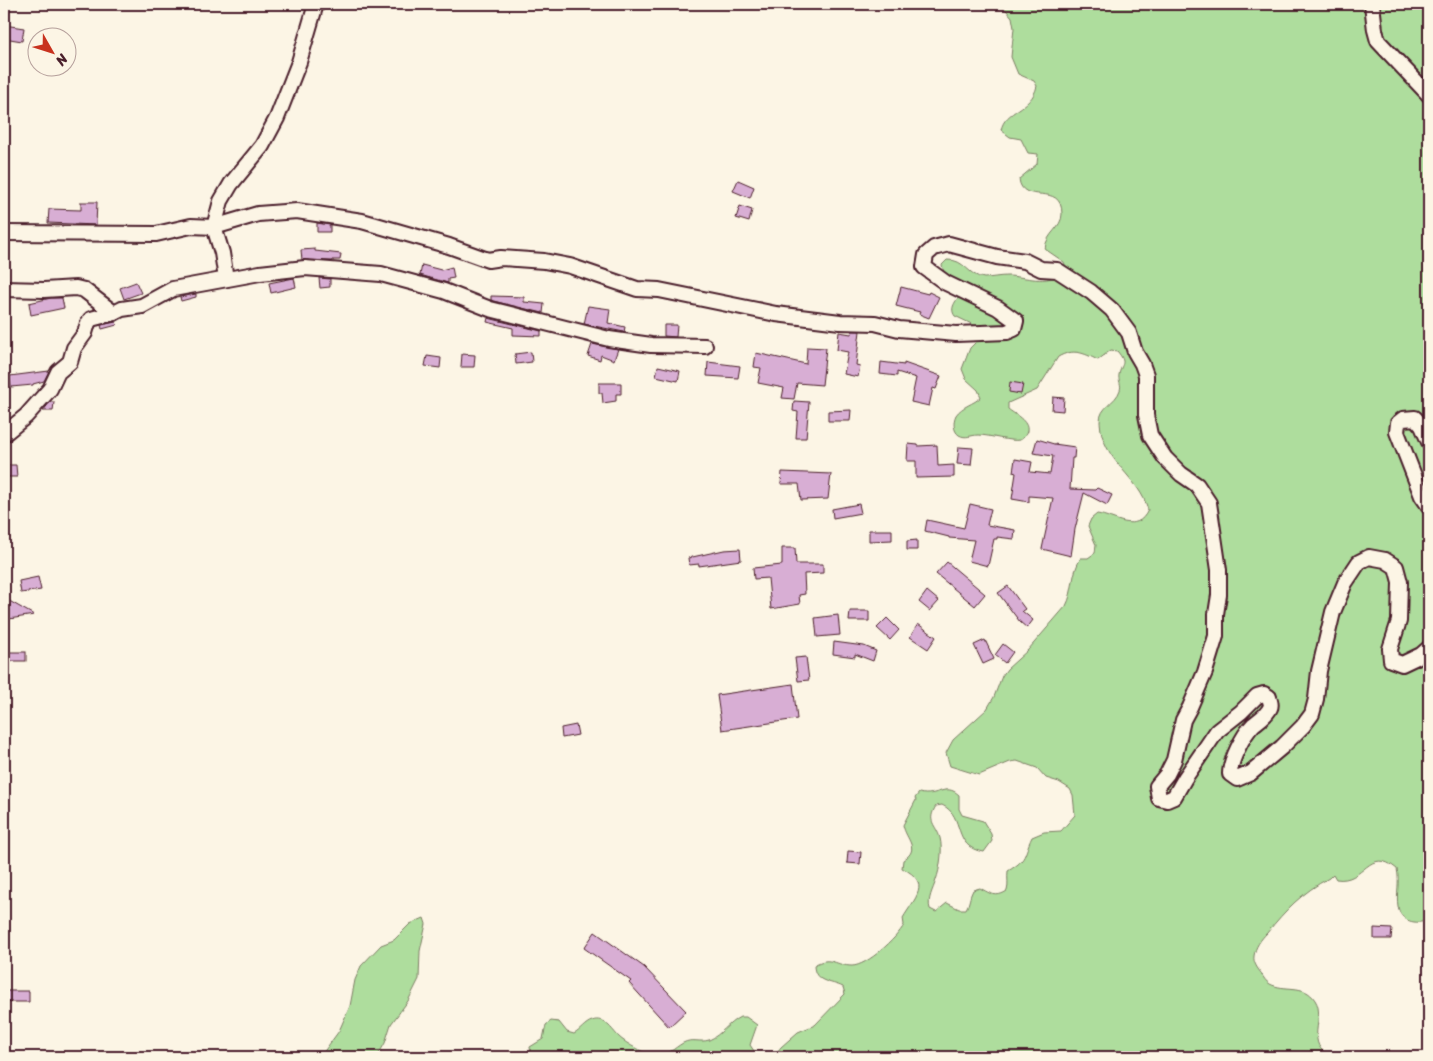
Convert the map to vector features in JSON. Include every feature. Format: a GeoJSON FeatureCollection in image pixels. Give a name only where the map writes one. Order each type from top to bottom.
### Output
{"type":"FeatureCollection","features":[{"type":"Feature","properties":{"kind":"street"},"geometry":{"type":"LineString","coordinates":[[226,279],[222,253],[214,227],[221,201],[231,184],[262,146],[277,118],[299,62],[316,4]]}},
{"type":"Feature","properties":{"kind":"street"},"geometry":{"type":"LineString","coordinates":[[1372,4],[1378,41],[1429,95]]}},
{"type":"Feature","properties":{"kind":"street"},"geometry":{"type":"LineString","coordinates":[[4,233],[156,234],[191,226],[214,227],[258,214],[297,211],[362,221],[449,246],[488,260],[501,258],[544,261],[570,266],[637,289],[659,290],[776,314],[840,322],[875,323],[899,329],[956,334],[1006,332],[1014,329],[1016,321],[998,308],[946,283],[924,267],[926,255],[934,248],[949,244],[998,258],[1025,262],[1041,269],[1057,270],[1091,292],[1112,310],[1129,333],[1135,352],[1146,375],[1146,415],[1150,435],[1165,458],[1181,474],[1197,485],[1209,503],[1219,570],[1216,636],[1205,672],[1183,720],[1174,760],[1158,786],[1159,798],[1167,800],[1174,797],[1188,773],[1217,732],[1257,696],[1264,694],[1269,697],[1271,704],[1269,711],[1251,727],[1234,757],[1230,766],[1230,774],[1237,779],[1251,773],[1303,726],[1312,714],[1316,699],[1319,671],[1333,612],[1345,583],[1359,562],[1369,557],[1378,558],[1396,567],[1400,582],[1401,600],[1399,621],[1390,649],[1391,660],[1402,664],[1421,655],[1429,648]]}},
{"type":"Feature","properties":{"kind":"street"},"geometry":{"type":"LineString","coordinates":[[4,434],[26,416],[50,389],[58,372],[70,362],[74,348],[85,333],[91,318],[114,313],[122,309],[142,306],[173,289],[260,272],[305,268],[381,274],[428,286],[490,309],[609,339],[651,345],[705,346]]}},
{"type":"Feature","properties":{"kind":"street"},"geometry":{"type":"LineString","coordinates":[[4,289],[44,290],[76,288],[84,290],[114,313]]}},
{"type":"Feature","properties":{"kind":"street"},"geometry":{"type":"LineString","coordinates":[[1429,442],[1422,426],[1415,418],[1403,418],[1398,423],[1397,432],[1422,496],[1429,506]]}},
{"type":"Feature","properties":{"kind":"green space"},"geometry":{"type":"Polygon","coordinates":[[[1001,4],[1429,4],[1429,920],[1414,922],[1402,916],[1399,911],[1397,869],[1379,861],[1346,879],[1336,879],[1333,874],[1311,889],[1295,902],[1274,925],[1259,943],[1254,956],[1257,967],[1269,983],[1305,991],[1315,1000],[1319,1015],[1317,1038],[1319,1046],[1324,1052],[1333,1057],[773,1057],[798,1032],[815,1025],[845,994],[843,987],[820,978],[815,971],[814,965],[829,961],[846,966],[858,965],[881,950],[895,937],[904,925],[903,918],[916,898],[919,885],[917,879],[902,868],[903,860],[911,852],[912,848],[903,825],[919,793],[931,794],[945,790],[954,791],[959,795],[959,809],[962,815],[983,821],[991,834],[992,841],[984,852],[974,849],[963,838],[954,816],[949,810],[942,805],[936,806],[932,819],[940,838],[941,853],[939,870],[929,902],[930,909],[936,912],[947,903],[959,909],[966,909],[973,890],[980,888],[997,895],[1007,891],[1008,871],[1022,860],[1032,837],[1044,832],[1061,831],[1075,815],[1073,795],[1070,789],[1059,782],[1046,778],[1037,768],[1017,761],[979,775],[950,766],[946,753],[953,740],[987,709],[1007,669],[1028,650],[1066,606],[1081,558],[1088,558],[1095,553],[1096,545],[1088,526],[1091,519],[1097,514],[1132,523],[1143,517],[1148,510],[1144,498],[1114,459],[1102,436],[1100,417],[1102,412],[1118,394],[1120,388],[1119,375],[1123,361],[1117,351],[1111,350],[1098,360],[1074,352],[1058,357],[1037,390],[1008,403],[1008,409],[1023,421],[1027,427],[1025,435],[1020,440],[978,435],[964,437],[957,433],[954,426],[956,415],[981,397],[978,390],[966,379],[962,369],[970,348],[979,339],[980,328],[955,316],[953,313],[955,302],[961,294],[955,281],[944,272],[942,265],[947,260],[953,260],[979,277],[984,278],[1014,276],[1036,279],[1050,279],[1062,272],[1065,267],[1064,262],[1045,249],[1048,239],[1061,219],[1060,204],[1056,198],[1049,195],[1027,192],[1022,187],[1019,179],[1037,164],[1038,154],[1028,153],[1021,139],[1010,137],[1001,130],[1007,118],[1029,100],[1037,86],[1034,81],[1018,74],[1011,57],[1014,28],[1012,17],[1001,4]]]}},
{"type":"Feature","properties":{"kind":"green space"},"geometry":{"type":"Polygon","coordinates":[[[424,918],[426,924],[420,951],[419,979],[408,1001],[391,1024],[385,1043],[377,1057],[320,1057],[339,1031],[350,1006],[355,980],[361,966],[381,945],[394,940],[410,924],[424,918]]]}},
{"type":"Feature","properties":{"kind":"green space"},"geometry":{"type":"Polygon","coordinates":[[[740,1017],[746,1017],[757,1025],[750,1045],[754,1051],[764,1057],[536,1057],[531,1054],[530,1047],[543,1039],[546,1025],[551,1021],[559,1022],[567,1032],[574,1034],[589,1022],[600,1020],[607,1024],[619,1037],[642,1052],[660,1056],[686,1042],[709,1040],[740,1017]]]}},
{"type":"Feature","properties":{"kind":"building"},"geometry":{"type":"Polygon","coordinates":[[[4,25],[24,28],[22,41],[4,38],[4,25]]]}},
{"type":"Feature","properties":{"kind":"building"},"geometry":{"type":"Polygon","coordinates":[[[738,180],[754,187],[750,198],[733,191],[738,180]]]}},
{"type":"Feature","properties":{"kind":"building"},"geometry":{"type":"Polygon","coordinates":[[[81,202],[97,202],[96,225],[48,223],[49,209],[81,210],[81,202]]]}},
{"type":"Feature","properties":{"kind":"building"},"geometry":{"type":"Polygon","coordinates":[[[740,206],[752,210],[749,222],[736,218],[740,206]]]}},
{"type":"Feature","properties":{"kind":"building"},"geometry":{"type":"Polygon","coordinates":[[[317,223],[330,225],[330,232],[317,232],[317,223]]]}},
{"type":"Feature","properties":{"kind":"building"},"geometry":{"type":"Polygon","coordinates":[[[315,249],[315,251],[341,254],[340,260],[302,260],[301,250],[315,249]]]}},
{"type":"Feature","properties":{"kind":"building"},"geometry":{"type":"Polygon","coordinates":[[[422,265],[441,270],[452,267],[454,278],[448,279],[448,283],[420,275],[422,265]]]}},
{"type":"Feature","properties":{"kind":"building"},"geometry":{"type":"Polygon","coordinates":[[[294,278],[296,287],[271,293],[269,283],[294,278]]]}},
{"type":"Feature","properties":{"kind":"building"},"geometry":{"type":"Polygon","coordinates":[[[319,278],[330,279],[330,287],[320,288],[319,278]]]}},
{"type":"Feature","properties":{"kind":"building"},"geometry":{"type":"Polygon","coordinates":[[[136,282],[141,293],[124,299],[120,288],[136,282]]]}},
{"type":"Feature","properties":{"kind":"building"},"geometry":{"type":"Polygon","coordinates":[[[901,287],[928,294],[929,292],[939,297],[929,318],[919,314],[920,312],[896,306],[901,287]]]}},
{"type":"Feature","properties":{"kind":"building"},"geometry":{"type":"Polygon","coordinates":[[[196,294],[196,297],[181,301],[180,297],[196,294]]]}},
{"type":"Feature","properties":{"kind":"building"},"geometry":{"type":"Polygon","coordinates":[[[491,296],[524,297],[524,302],[544,304],[543,313],[493,301],[491,296]]]}},
{"type":"Feature","properties":{"kind":"building"},"geometry":{"type":"Polygon","coordinates":[[[51,298],[62,298],[64,308],[31,315],[29,303],[51,298]]]}},
{"type":"Feature","properties":{"kind":"building"},"geometry":{"type":"Polygon","coordinates":[[[588,306],[610,309],[608,323],[625,327],[624,332],[584,324],[588,306]]]}},
{"type":"Feature","properties":{"kind":"building"},"geometry":{"type":"Polygon","coordinates":[[[488,318],[541,331],[541,336],[513,335],[513,328],[487,322],[488,318]]]}},
{"type":"Feature","properties":{"kind":"building"},"geometry":{"type":"Polygon","coordinates":[[[116,322],[117,325],[102,329],[101,325],[116,322]]]}},
{"type":"Feature","properties":{"kind":"building"},"geometry":{"type":"Polygon","coordinates":[[[664,325],[677,325],[676,337],[664,336],[664,325]]]}},
{"type":"Feature","properties":{"kind":"building"},"geometry":{"type":"Polygon","coordinates":[[[852,331],[860,331],[856,365],[860,366],[858,377],[844,374],[848,352],[837,350],[839,332],[851,334],[852,331]]]}},
{"type":"Feature","properties":{"kind":"building"},"geometry":{"type":"Polygon","coordinates":[[[592,344],[618,349],[614,360],[601,355],[600,360],[588,356],[592,344]]]}},
{"type":"Feature","properties":{"kind":"building"},"geometry":{"type":"Polygon","coordinates":[[[807,347],[826,348],[822,385],[797,383],[794,399],[782,398],[784,388],[758,383],[761,368],[754,367],[756,353],[806,364],[807,347]]]}},
{"type":"Feature","properties":{"kind":"building"},"geometry":{"type":"Polygon","coordinates":[[[531,352],[532,362],[516,364],[515,354],[531,352]]]}},
{"type":"Feature","properties":{"kind":"building"},"geometry":{"type":"Polygon","coordinates":[[[462,354],[475,355],[474,367],[461,367],[462,354]]]}},
{"type":"Feature","properties":{"kind":"building"},"geometry":{"type":"Polygon","coordinates":[[[427,356],[441,358],[440,368],[425,366],[427,356]]]}},
{"type":"Feature","properties":{"kind":"building"},"geometry":{"type":"Polygon","coordinates":[[[708,362],[740,366],[738,378],[707,376],[708,362]]]}},
{"type":"Feature","properties":{"kind":"building"},"geometry":{"type":"Polygon","coordinates":[[[881,362],[904,365],[904,363],[941,376],[936,389],[933,388],[929,406],[911,402],[916,378],[897,372],[897,376],[880,374],[881,362]]]}},
{"type":"Feature","properties":{"kind":"building"},"geometry":{"type":"Polygon","coordinates":[[[658,366],[680,371],[678,381],[656,376],[658,366]]]}},
{"type":"Feature","properties":{"kind":"building"},"geometry":{"type":"Polygon","coordinates":[[[49,371],[44,381],[33,385],[11,387],[10,376],[49,371]]]}},
{"type":"Feature","properties":{"kind":"building"},"geometry":{"type":"Polygon","coordinates":[[[1010,382],[1023,384],[1021,394],[1009,392],[1010,382]]]}},
{"type":"Feature","properties":{"kind":"building"},"geometry":{"type":"Polygon","coordinates":[[[599,383],[621,383],[621,394],[616,394],[616,401],[603,403],[602,393],[599,393],[599,383]]]}},
{"type":"Feature","properties":{"kind":"building"},"geometry":{"type":"Polygon","coordinates":[[[1053,397],[1064,398],[1063,411],[1052,410],[1053,397]]]}},
{"type":"Feature","properties":{"kind":"building"},"geometry":{"type":"Polygon","coordinates":[[[794,401],[809,402],[806,438],[796,438],[798,412],[793,411],[794,401]]]}},
{"type":"Feature","properties":{"kind":"building"},"geometry":{"type":"Polygon","coordinates":[[[50,402],[54,402],[53,411],[43,411],[50,402]]]}},
{"type":"Feature","properties":{"kind":"building"},"geometry":{"type":"Polygon","coordinates":[[[851,410],[850,421],[828,421],[828,411],[851,410]]]}},
{"type":"Feature","properties":{"kind":"building"},"geometry":{"type":"Polygon","coordinates":[[[1037,439],[1075,447],[1074,458],[1072,458],[1070,489],[1095,490],[1097,488],[1112,495],[1107,505],[1084,493],[1075,529],[1071,556],[1042,549],[1053,498],[1029,496],[1029,502],[1012,499],[1016,473],[1013,472],[1015,459],[1032,462],[1030,472],[1050,474],[1053,456],[1033,453],[1037,439]]]}},
{"type":"Feature","properties":{"kind":"building"},"geometry":{"type":"Polygon","coordinates":[[[908,444],[918,446],[937,445],[938,466],[954,465],[954,477],[916,478],[916,461],[907,461],[908,444]]]}},
{"type":"Feature","properties":{"kind":"building"},"geometry":{"type":"Polygon","coordinates":[[[959,447],[973,448],[971,465],[957,464],[959,447]]]}},
{"type":"Feature","properties":{"kind":"building"},"geometry":{"type":"Polygon","coordinates":[[[4,465],[16,465],[17,477],[4,477],[4,465]]]}},
{"type":"Feature","properties":{"kind":"building"},"geometry":{"type":"Polygon","coordinates":[[[782,472],[831,474],[828,499],[801,500],[799,484],[781,484],[782,472]]]}},
{"type":"Feature","properties":{"kind":"building"},"geometry":{"type":"Polygon","coordinates":[[[859,504],[861,513],[833,518],[832,509],[859,504]]]}},
{"type":"Feature","properties":{"kind":"building"},"geometry":{"type":"Polygon","coordinates":[[[970,504],[991,509],[987,525],[1015,530],[1014,539],[997,537],[997,539],[994,539],[988,566],[969,561],[974,540],[949,538],[925,531],[927,520],[964,528],[970,504]]]}},
{"type":"Feature","properties":{"kind":"building"},"geometry":{"type":"Polygon","coordinates":[[[869,530],[892,530],[892,540],[869,541],[869,530]]]}},
{"type":"Feature","properties":{"kind":"building"},"geometry":{"type":"Polygon","coordinates":[[[917,540],[917,550],[907,550],[907,541],[917,540]]]}},
{"type":"Feature","properties":{"kind":"building"},"geometry":{"type":"Polygon","coordinates":[[[782,548],[795,548],[796,564],[823,564],[823,573],[804,574],[805,594],[799,595],[800,604],[771,609],[768,578],[754,579],[753,568],[782,565],[782,548]]]}},
{"type":"Feature","properties":{"kind":"building"},"geometry":{"type":"Polygon","coordinates":[[[740,549],[741,560],[699,566],[699,564],[689,565],[688,558],[724,550],[740,549]]]}},
{"type":"Feature","properties":{"kind":"building"},"geometry":{"type":"Polygon","coordinates":[[[947,562],[985,594],[975,606],[936,574],[947,562]]]}},
{"type":"Feature","properties":{"kind":"building"},"geometry":{"type":"Polygon","coordinates":[[[38,577],[41,590],[21,593],[19,581],[38,577]]]}},
{"type":"Feature","properties":{"kind":"building"},"geometry":{"type":"Polygon","coordinates":[[[1008,586],[1025,609],[1022,611],[1033,620],[1027,628],[1020,622],[998,593],[1008,586]]]}},
{"type":"Feature","properties":{"kind":"building"},"geometry":{"type":"Polygon","coordinates":[[[927,591],[939,601],[930,611],[919,602],[927,591]]]}},
{"type":"Feature","properties":{"kind":"building"},"geometry":{"type":"Polygon","coordinates":[[[4,598],[34,615],[9,619],[8,614],[4,611],[4,598]]]}},
{"type":"Feature","properties":{"kind":"building"},"geometry":{"type":"Polygon","coordinates":[[[850,611],[869,611],[869,621],[849,621],[850,611]]]}},
{"type":"Feature","properties":{"kind":"building"},"geometry":{"type":"Polygon","coordinates":[[[838,615],[840,635],[817,637],[815,618],[838,615]]]}},
{"type":"Feature","properties":{"kind":"building"},"geometry":{"type":"Polygon","coordinates":[[[887,618],[899,630],[890,640],[877,628],[887,618]]]}},
{"type":"Feature","properties":{"kind":"building"},"geometry":{"type":"Polygon","coordinates":[[[918,624],[936,637],[928,649],[910,637],[918,624]]]}},
{"type":"Feature","properties":{"kind":"building"},"geometry":{"type":"Polygon","coordinates":[[[985,640],[994,659],[983,664],[974,645],[985,640]]]}},
{"type":"Feature","properties":{"kind":"building"},"geometry":{"type":"Polygon","coordinates":[[[834,642],[864,646],[876,651],[873,661],[855,654],[855,657],[833,654],[834,642]]]}},
{"type":"Feature","properties":{"kind":"building"},"geometry":{"type":"Polygon","coordinates":[[[1003,644],[1013,652],[1005,663],[995,655],[1003,644]]]}},
{"type":"Feature","properties":{"kind":"building"},"geometry":{"type":"Polygon","coordinates":[[[9,652],[26,652],[26,661],[9,661],[9,652]]]}},
{"type":"Feature","properties":{"kind":"building"},"geometry":{"type":"Polygon","coordinates":[[[806,657],[809,680],[798,681],[795,658],[806,657]]]}},
{"type":"Feature","properties":{"kind":"building"},"geometry":{"type":"Polygon","coordinates":[[[793,684],[797,719],[722,730],[717,695],[793,684]]]}},
{"type":"Feature","properties":{"kind":"building"},"geometry":{"type":"Polygon","coordinates":[[[576,725],[578,735],[562,738],[561,728],[576,725]]]}},
{"type":"Feature","properties":{"kind":"building"},"geometry":{"type":"Polygon","coordinates":[[[848,851],[861,852],[860,864],[847,863],[848,851]]]}},
{"type":"Feature","properties":{"kind":"building"},"geometry":{"type":"Polygon","coordinates":[[[1374,928],[1392,929],[1391,939],[1374,939],[1374,928]]]}},
{"type":"Feature","properties":{"kind":"building"},"geometry":{"type":"Polygon","coordinates":[[[595,932],[644,967],[686,1011],[669,1027],[629,983],[631,981],[584,948],[595,932]]]}},
{"type":"Feature","properties":{"kind":"building"},"geometry":{"type":"Polygon","coordinates":[[[4,991],[29,991],[29,1002],[4,1004],[4,991]]]}}]}
